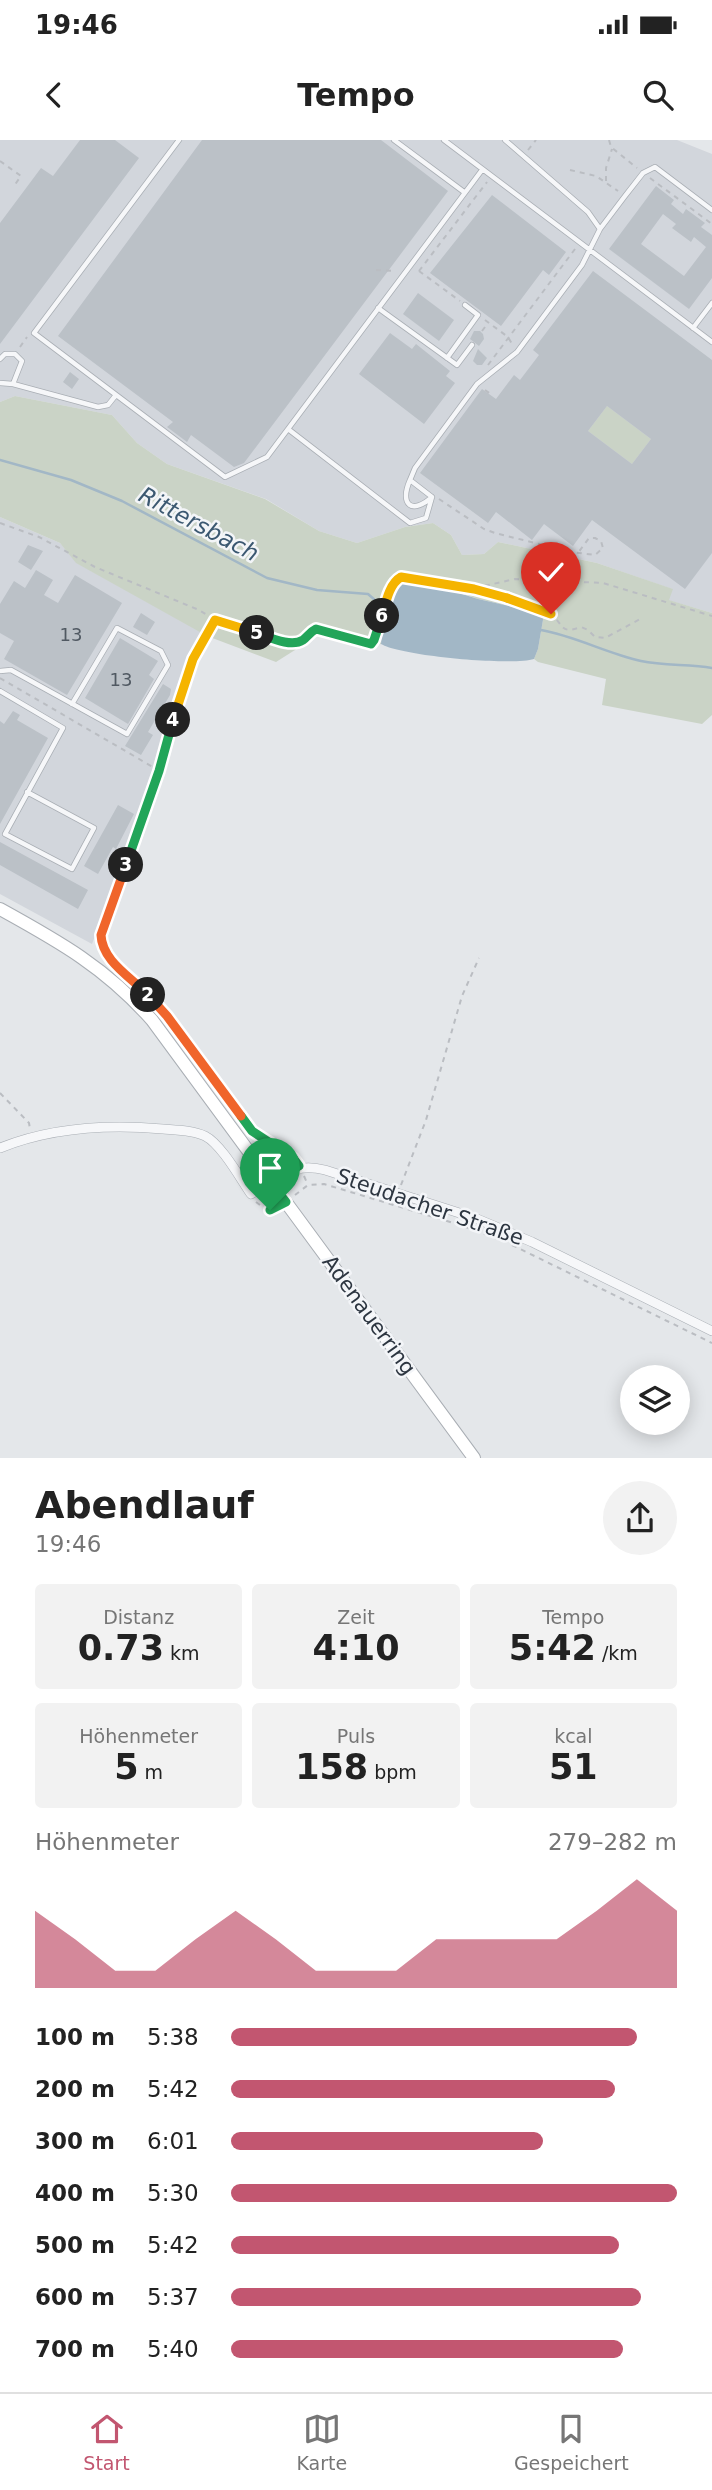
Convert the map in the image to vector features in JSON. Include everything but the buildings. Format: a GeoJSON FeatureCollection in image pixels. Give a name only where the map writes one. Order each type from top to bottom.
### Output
{"type":"FeatureCollection","features":[{"type":"Feature","properties":{"kind":"main road","name":"Adenauerring"},"geometry":{"type":"LineString","coordinates":[[0,909],[85,959],[139,1005],[171,1044],[474,1458]]}},
{"type":"Feature","properties":{"kind":"street"},"geometry":{"type":"LineString","coordinates":[[0,1147],[31,1136],[82,1127],[134,1126],[203,1135],[213,1141],[251,1194],[299,1166]]}},
{"type":"Feature","properties":{"kind":"street","name":"Steudacher Straße"},"geometry":{"type":"LineString","coordinates":[[299,1166],[312,1166],[475,1218],[532,1242],[712,1331]]}},
{"type":"Feature","properties":{"kind":"lane"},"geometry":{"type":"LineString","coordinates":[[179,140],[34,333],[225,477],[267,457],[482,170]]}},
{"type":"Feature","properties":{"kind":"lane"},"geometry":{"type":"LineString","coordinates":[[394,140],[464,192]]}},
{"type":"Feature","properties":{"kind":"lane"},"geometry":{"type":"LineString","coordinates":[[444,140],[712,342]]}},
{"type":"Feature","properties":{"kind":"lane"},"geometry":{"type":"LineString","coordinates":[[505,140],[588,212],[600,229]]}},
{"type":"Feature","properties":{"kind":"lane"},"geometry":{"type":"LineString","coordinates":[[432,497],[418,507],[407,503],[404,496],[415,468],[477,384],[517,352],[582,265],[600,229],[643,173],[655,167],[712,210]]}},
{"type":"Feature","properties":{"kind":"lane"},"geometry":{"type":"LineString","coordinates":[[693,328],[712,303]]}},
{"type":"Feature","properties":{"kind":"lane"},"geometry":{"type":"LineString","coordinates":[[447,358],[478,315],[465,305]]}},
{"type":"Feature","properties":{"kind":"lane"},"geometry":{"type":"LineString","coordinates":[[378,308],[457,365],[472,345]]}},
{"type":"Feature","properties":{"kind":"lane"},"geometry":{"type":"LineString","coordinates":[[0,359],[5,354],[15,354],[22,361],[13,384]]}},
{"type":"Feature","properties":{"kind":"lane"},"geometry":{"type":"LineString","coordinates":[[0,383],[13,384],[98,407],[108,405],[116,395]]}},
{"type":"Feature","properties":{"kind":"lane"},"geometry":{"type":"LineString","coordinates":[[288,429],[410,523],[426,518],[432,497]]}},
{"type":"Feature","properties":{"kind":"lane"},"geometry":{"type":"LineString","coordinates":[[410,480],[432,497]]}},
{"type":"Feature","properties":{"kind":"lane"},"geometry":{"type":"LineString","coordinates":[[0,671],[11,670],[72,704],[127,734],[168,665],[161,651],[117,628],[72,704]]}},
{"type":"Feature","properties":{"kind":"lane"},"geometry":{"type":"LineString","coordinates":[[0,691],[63,728],[27,792],[5,834],[72,869],[94,828],[27,792]]}},
{"type":"Feature","properties":{"kind":"path"},"geometry":{"type":"LineString","coordinates":[[523,156],[536,140]]}},
{"type":"Feature","properties":{"kind":"path"},"geometry":{"type":"LineString","coordinates":[[609,140],[613,148],[643,173],[712,224]]}},
{"type":"Feature","properties":{"kind":"path"},"geometry":{"type":"LineString","coordinates":[[606,182],[606,168],[613,148]]}},
{"type":"Feature","properties":{"kind":"path"},"geometry":{"type":"LineString","coordinates":[[0,161],[21,176],[14,186]]}},
{"type":"Feature","properties":{"kind":"path"},"geometry":{"type":"LineString","coordinates":[[570,170],[588,173],[625,196]]}},
{"type":"Feature","properties":{"kind":"path"},"geometry":{"type":"LineString","coordinates":[[492,395],[475,383],[580,243]]}},
{"type":"Feature","properties":{"kind":"path"},"geometry":{"type":"LineString","coordinates":[[376,270],[419,271],[465,305]]}},
{"type":"Feature","properties":{"kind":"path"},"geometry":{"type":"LineString","coordinates":[[478,315],[508,337]]}},
{"type":"Feature","properties":{"kind":"path"},"geometry":{"type":"LineString","coordinates":[[482,331],[489,323]]}},
{"type":"Feature","properties":{"kind":"path"},"geometry":{"type":"LineString","coordinates":[[18,349],[28,336],[34,333]]}},
{"type":"Feature","properties":{"kind":"path"},"geometry":{"type":"LineString","coordinates":[[432,497],[442,499],[484,529],[495,533],[578,553],[595,555],[603,548],[601,541],[589,538],[578,553]]}},
{"type":"Feature","properties":{"kind":"path"},"geometry":{"type":"LineString","coordinates":[[0,523],[39,537],[95,567],[199,610],[215,620],[283,641],[302,640],[316,629],[371,644],[391,588],[401,577],[474,589],[532,606],[551,614],[563,629],[571,631],[581,627],[595,637],[605,638],[642,618]]}},
{"type":"Feature","properties":{"kind":"path"},"geometry":{"type":"LineString","coordinates":[[474,589],[515,579],[603,583],[712,616]]}},
{"type":"Feature","properties":{"kind":"path"},"geometry":{"type":"LineString","coordinates":[[215,620],[193,659],[184,683],[159,771],[101,935],[104,952],[167,1016],[252,1131],[293,1158],[299,1166]]}},
{"type":"Feature","properties":{"kind":"path"},"geometry":{"type":"LineString","coordinates":[[0,678],[159,771]]}},
{"type":"Feature","properties":{"kind":"path"},"geometry":{"type":"LineString","coordinates":[[397,1193],[426,1120],[462,996],[480,958]]}},
{"type":"Feature","properties":{"kind":"path"},"geometry":{"type":"LineString","coordinates":[[0,1093],[29,1123],[31,1136]]}},
{"type":"Feature","properties":{"kind":"path"},"geometry":{"type":"LineString","coordinates":[[251,1194],[265,1209],[275,1209],[309,1185],[320,1183],[460,1225],[527,1252],[712,1343]]}},
{"type":"Feature","properties":{"kind":"shaded area"},"geometry":{"type":"Polygon","coordinates":[[[0,140],[677,140],[712,154],[712,613],[668,600],[672,589],[597,563],[498,542],[484,554],[462,555],[451,535],[433,523],[405,527],[357,543],[319,531],[266,499],[167,464],[137,443],[112,415],[15,396],[0,402],[0,140]]]}},
{"type":"Feature","properties":{"kind":"shaded area"},"geometry":{"type":"Polygon","coordinates":[[[15,396],[112,415],[137,443],[167,464],[265,499],[319,531],[357,543],[405,527],[433,523],[451,535],[462,555],[484,554],[498,542],[597,563],[673,589],[669,600],[712,613],[712,715],[702,724],[602,705],[606,679],[534,659],[544,614],[478,599],[447,588],[395,588],[381,644],[369,647],[316,632],[276,662],[207,636],[76,563],[60,543],[0,517],[0,402],[15,396]]]}},
{"type":"Feature","properties":{"kind":"shaded area"},"geometry":{"type":"Polygon","coordinates":[[[607,406],[651,439],[632,464],[588,431],[607,406]]]}},
{"type":"Feature","properties":{"kind":"shaded area"},"geometry":{"type":"Polygon","coordinates":[[[0,517],[60,543],[77,563],[203,633],[189,660],[117,878],[92,944],[0,894],[0,517]]]}},
{"type":"Feature","properties":{"kind":"water"},"geometry":{"type":"Polygon","coordinates":[[[400,582],[427,583],[478,599],[544,614],[534,659],[456,659],[410,652],[381,644],[391,602],[400,582]]]}},
{"type":"Feature","properties":{"kind":"waterway","name":"Rittersbach"},"geometry":{"type":"LineString","coordinates":[[0,460],[71,480],[122,501],[267,578],[317,590],[368,594],[383,607]]}},
{"type":"Feature","properties":{"kind":"waterway","name":"Rittersbach"},"geometry":{"type":"LineString","coordinates":[[541,630],[641,661],[712,668]]}},
{"type":"Feature","properties":{"kind":"route"},"geometry":{"type":"LineString","coordinates":[[270,1210],[286,1202],[271,1183],[299,1166],[293,1158],[252,1131],[167,1016],[154,1000],[109,958],[102,943],[101,935],[159,771],[193,659],[215,620],[283,641],[302,640],[316,629],[371,644],[391,588],[401,577],[474,589],[551,614]]}}]}
